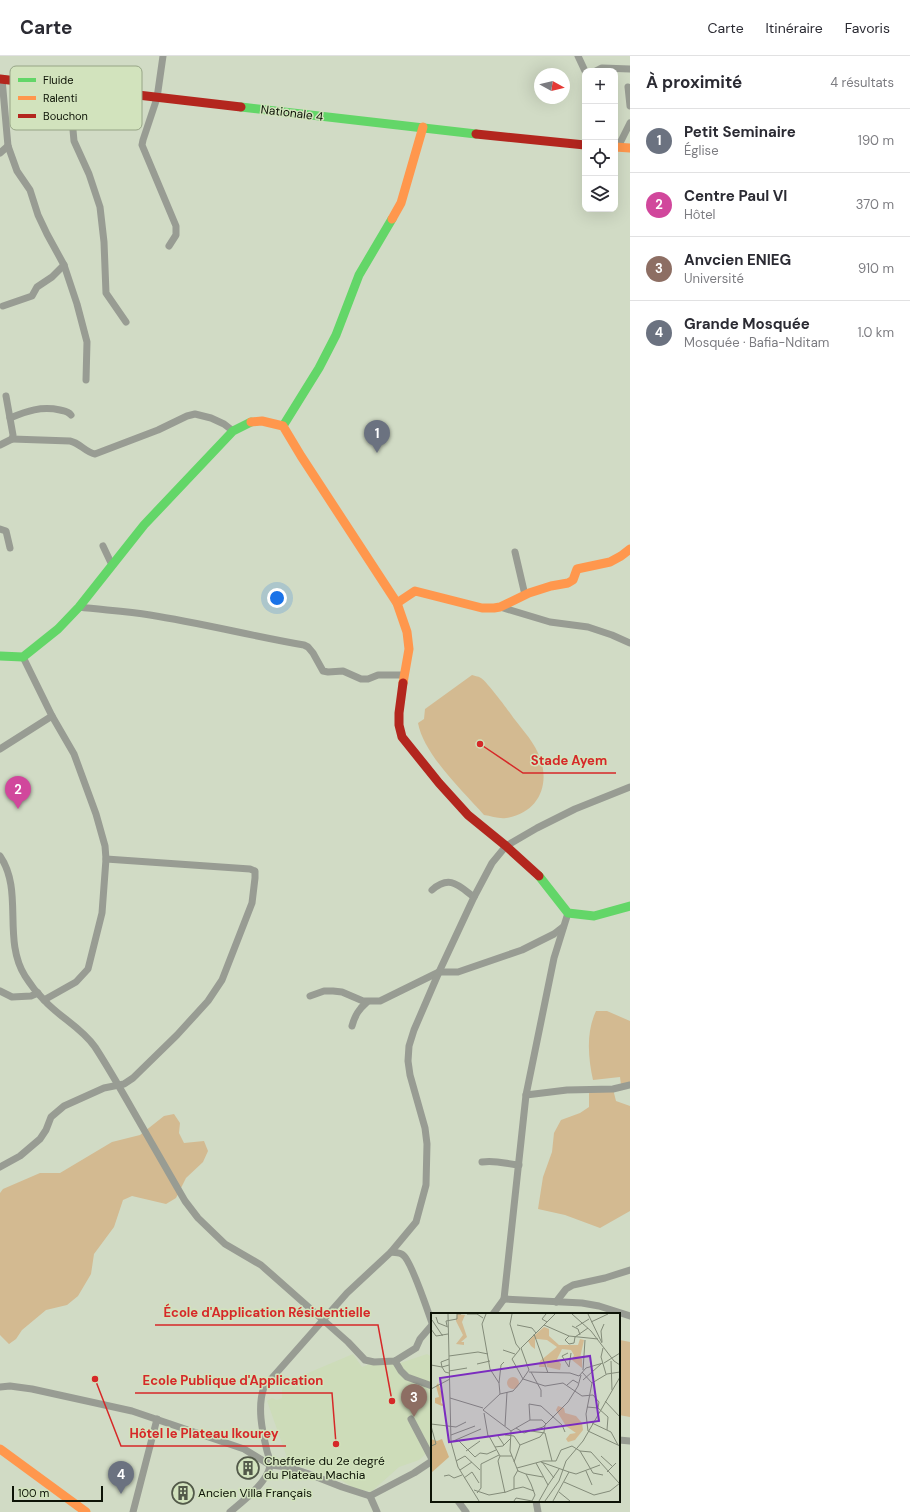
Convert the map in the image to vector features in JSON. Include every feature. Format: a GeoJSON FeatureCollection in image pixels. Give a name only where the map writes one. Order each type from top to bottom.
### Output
{"type":"FeatureCollection","features":[{"type":"Feature","properties":{"kind":"main road","name":"Nationale 4"},"geometry":{"type":"LineString","coordinates":[[142,96],[561,144],[582,145]]}},
{"type":"Feature","properties":{"kind":"main road"},"geometry":{"type":"LineString","coordinates":[[283,426],[319,368],[336,335],[360,275],[401,203],[422,127]]}},
{"type":"Feature","properties":{"kind":"main road"},"geometry":{"type":"LineString","coordinates":[[618,147],[630,148]]}},
{"type":"Feature","properties":{"kind":"main road"},"geometry":{"type":"LineString","coordinates":[[0,656],[23,657],[58,629],[79,607],[144,525],[233,431],[248,422],[255,421],[266,421],[283,426],[397,604],[409,645],[399,713],[399,725],[402,737],[439,783],[468,815],[506,846],[539,876],[568,912],[594,916],[630,906]]}},
{"type":"Feature","properties":{"kind":"main road"},"geometry":{"type":"LineString","coordinates":[[397,604],[415,592],[482,608],[500,607],[525,595],[551,586],[568,583],[573,580],[577,569],[589,568],[613,561],[620,558],[630,549]]}},
{"type":"Feature","properties":{"kind":"main road"},"geometry":{"type":"LineString","coordinates":[[0,1449],[86,1512]]}},
{"type":"Feature","properties":{"kind":"street"},"geometry":{"type":"LineString","coordinates":[[162,56],[157,98],[142,145],[176,226],[176,235],[169,246]]}},
{"type":"Feature","properties":{"kind":"street"},"geometry":{"type":"LineString","coordinates":[[578,56],[584,68]]}},
{"type":"Feature","properties":{"kind":"street"},"geometry":{"type":"LineString","coordinates":[[618,69],[630,69]]}},
{"type":"Feature","properties":{"kind":"street"},"geometry":{"type":"LineString","coordinates":[[1,79],[8,146],[17,171],[30,190],[38,215],[64,266],[77,304],[87,342],[86,380]]}},
{"type":"Feature","properties":{"kind":"street"},"geometry":{"type":"LineString","coordinates":[[628,87],[630,106]]}},
{"type":"Feature","properties":{"kind":"street"},"geometry":{"type":"LineString","coordinates":[[618,145],[630,123]]}},
{"type":"Feature","properties":{"kind":"street"},"geometry":{"type":"LineString","coordinates":[[73,130],[74,141],[89,174],[100,206],[104,242],[106,293],[126,322]]}},
{"type":"Feature","properties":{"kind":"street"},"geometry":{"type":"LineString","coordinates":[[0,152],[8,146]]}},
{"type":"Feature","properties":{"kind":"street"},"geometry":{"type":"LineString","coordinates":[[3,306],[32,296],[37,287],[52,277],[64,266]]}},
{"type":"Feature","properties":{"kind":"street"},"geometry":{"type":"LineString","coordinates":[[6,396],[13,435],[12,440]]}},
{"type":"Feature","properties":{"kind":"street"},"geometry":{"type":"LineString","coordinates":[[10,418],[30,410],[44,408],[66,411],[71,415]]}},
{"type":"Feature","properties":{"kind":"street"},"geometry":{"type":"LineString","coordinates":[[0,445],[12,440],[70,441],[77,443],[83,450],[95,454],[195,414],[211,418],[224,424],[233,431]]}},
{"type":"Feature","properties":{"kind":"street"},"geometry":{"type":"LineString","coordinates":[[0,529],[6,531],[10,548]]}},
{"type":"Feature","properties":{"kind":"street"},"geometry":{"type":"LineString","coordinates":[[103,546],[112,566]]}},
{"type":"Feature","properties":{"kind":"street"},"geometry":{"type":"LineString","coordinates":[[515,552],[525,595]]}},
{"type":"Feature","properties":{"kind":"street"},"geometry":{"type":"LineString","coordinates":[[79,607],[150,615],[308,647],[323,670],[328,672],[343,671],[358,679],[368,679],[378,675],[404,676]]}},
{"type":"Feature","properties":{"kind":"street"},"geometry":{"type":"LineString","coordinates":[[500,607],[550,622],[588,627],[630,643]]}},
{"type":"Feature","properties":{"kind":"street"},"geometry":{"type":"LineString","coordinates":[[23,657],[52,716],[74,754],[93,805],[105,846],[106,859],[102,913],[88,968],[76,982],[44,1000]]}},
{"type":"Feature","properties":{"kind":"street"},"geometry":{"type":"LineString","coordinates":[[0,749],[52,716]]}},
{"type":"Feature","properties":{"kind":"street"},"geometry":{"type":"LineString","coordinates":[[230,1512],[258,1487],[266,1476],[270,1465],[261,1420],[260,1402],[264,1387],[296,1352],[322,1320],[347,1293],[391,1252],[416,1222],[426,1185],[427,1144],[425,1128],[410,1076],[408,1061],[409,1046],[414,1030],[439,972],[474,897],[492,863],[506,846],[537,828],[564,814],[630,787]]}},
{"type":"Feature","properties":{"kind":"street"},"geometry":{"type":"LineString","coordinates":[[0,856],[4,862],[10,881],[13,936],[17,958],[25,975],[44,1000],[82,1032],[94,1046],[119,1086],[174,1182],[198,1218],[225,1244],[261,1265],[348,1342],[365,1360],[374,1362],[396,1361],[416,1348],[420,1339],[431,1325]]}},
{"type":"Feature","properties":{"kind":"street"},"geometry":{"type":"LineString","coordinates":[[0,1167],[20,1156],[40,1139],[46,1130],[51,1117],[64,1106],[104,1088],[119,1086],[133,1078],[177,1035],[208,1001],[222,980],[252,903],[255,871],[250,869],[106,859]]}},
{"type":"Feature","properties":{"kind":"street"},"geometry":{"type":"LineString","coordinates":[[432,890],[436,886],[449,881],[454,882],[474,897]]}},
{"type":"Feature","properties":{"kind":"street"},"geometry":{"type":"LineString","coordinates":[[495,1313],[504,1299],[526,1095],[554,958],[568,912]]}},
{"type":"Feature","properties":{"kind":"street"},"geometry":{"type":"LineString","coordinates":[[310,996],[324,992],[338,991],[363,1002],[380,1001],[439,972],[458,972],[522,950],[563,928]]}},
{"type":"Feature","properties":{"kind":"street"},"geometry":{"type":"LineString","coordinates":[[0,991],[12,998],[31,996],[38,993]]}},
{"type":"Feature","properties":{"kind":"street"},"geometry":{"type":"LineString","coordinates":[[352,1026],[354,1016],[367,1002]]}},
{"type":"Feature","properties":{"kind":"street"},"geometry":{"type":"LineString","coordinates":[[526,1095],[567,1090],[613,1089],[630,1085]]}},
{"type":"Feature","properties":{"kind":"street"},"geometry":{"type":"LineString","coordinates":[[482,1162],[498,1161],[519,1164]]}},
{"type":"Feature","properties":{"kind":"street"},"geometry":{"type":"LineString","coordinates":[[391,1252],[399,1253],[407,1258],[420,1288],[431,1321]]}},
{"type":"Feature","properties":{"kind":"street"},"geometry":{"type":"LineString","coordinates":[[556,1302],[566,1289],[573,1285],[605,1278],[630,1270]]}},
{"type":"Feature","properties":{"kind":"street"},"geometry":{"type":"LineString","coordinates":[[504,1299],[582,1303],[598,1306],[630,1316]]}},
{"type":"Feature","properties":{"kind":"street"},"geometry":{"type":"LineString","coordinates":[[396,1361],[407,1377],[431,1386]]}},
{"type":"Feature","properties":{"kind":"street"},"geometry":{"type":"LineString","coordinates":[[0,1387],[10,1386],[62,1395],[132,1411],[244,1449],[270,1465],[288,1467],[370,1496],[414,1473],[431,1461]]}},
{"type":"Feature","properties":{"kind":"street"},"geometry":{"type":"LineString","coordinates":[[133,1512],[157,1419]]}},
{"type":"Feature","properties":{"kind":"street"},"geometry":{"type":"LineString","coordinates":[[411,1419],[431,1458]]}},
{"type":"Feature","properties":{"kind":"street"},"geometry":{"type":"LineString","coordinates":[[620,1440],[630,1441]]}},
{"type":"Feature","properties":{"kind":"street"},"geometry":{"type":"LineString","coordinates":[[370,1496],[377,1512]]}},
{"type":"Feature","properties":{"kind":"street"},"geometry":{"type":"LineString","coordinates":[[459,1502],[466,1512]]}},
{"type":"Feature","properties":{"kind":"street"},"geometry":{"type":"LineString","coordinates":[[536,1502],[538,1512]]}},
{"type":"Feature","properties":{"kind":"shaded area"},"geometry":{"type":"Polygon","coordinates":[[[472,675],[481,678],[496,694],[532,743],[542,764],[544,775],[540,795],[527,810],[517,815],[506,818],[498,818],[484,815],[455,784],[436,760],[428,748],[418,723],[424,719],[425,709],[472,675]]]}},
{"type":"Feature","properties":{"kind":"shaded area"},"geometry":{"type":"Polygon","coordinates":[[[596,1011],[607,1011],[630,1021],[630,1085],[621,1085],[620,1077],[593,1080],[590,1062],[589,1036],[596,1011]]]}},
{"type":"Feature","properties":{"kind":"shaded area"},"geometry":{"type":"Polygon","coordinates":[[[613,1089],[616,1101],[630,1106],[630,1211],[600,1228],[565,1215],[538,1209],[543,1177],[552,1152],[554,1133],[561,1120],[580,1113],[589,1107],[589,1090],[613,1089]]]}},
{"type":"Feature","properties":{"kind":"shaded area"},"geometry":{"type":"Polygon","coordinates":[[[174,1114],[180,1123],[179,1133],[184,1143],[204,1141],[208,1151],[203,1162],[186,1178],[176,1198],[166,1204],[132,1196],[123,1200],[114,1227],[94,1254],[91,1274],[78,1296],[67,1305],[46,1310],[22,1330],[16,1339],[9,1344],[0,1335],[0,1193],[3,1189],[40,1173],[60,1173],[112,1142],[140,1135],[164,1116],[174,1114]]]}},
{"type":"Feature","properties":{"kind":"shaded area"},"geometry":{"type":"Polygon","coordinates":[[[620,1340],[630,1342],[630,1417],[620,1415],[620,1340]]]}},
{"type":"Feature","properties":{"kind":"shaded area"},"geometry":{"type":"Polygon","coordinates":[[[353,1354],[362,1367],[385,1358],[394,1365],[427,1354],[431,1356],[431,1449],[419,1460],[399,1467],[371,1492],[354,1488],[339,1479],[289,1463],[267,1401],[272,1398],[277,1400],[282,1398],[282,1384],[353,1354]]]}},
{"type":"Feature","properties":{"kind":"traffic: fast"},"geometry":{"type":"LineString","coordinates":[[241,107],[476,134]]}},
{"type":"Feature","properties":{"kind":"traffic: fast"},"geometry":{"type":"LineString","coordinates":[[283,426],[319,368],[336,335],[359,275],[392,219]]}},
{"type":"Feature","properties":{"kind":"traffic: fast"},"geometry":{"type":"LineString","coordinates":[[0,656],[23,657],[58,629],[79,607],[144,525],[233,431],[251,422]]}},
{"type":"Feature","properties":{"kind":"traffic: fast"},"geometry":{"type":"LineString","coordinates":[[539,876],[568,913],[594,916],[630,906]]}},
{"type":"Feature","properties":{"kind":"traffic: slow"},"geometry":{"type":"LineString","coordinates":[[392,219],[401,203],[423,127]]}},
{"type":"Feature","properties":{"kind":"traffic: slow"},"geometry":{"type":"LineString","coordinates":[[618,147],[630,148]]}},
{"type":"Feature","properties":{"kind":"traffic: slow"},"geometry":{"type":"LineString","coordinates":[[251,422],[262,421],[283,426],[397,603],[407,632],[409,649],[403,683]]}},
{"type":"Feature","properties":{"kind":"traffic: slow"},"geometry":{"type":"LineString","coordinates":[[397,603],[415,591],[482,608],[500,607],[529,593],[551,586],[568,583],[573,580],[577,569],[610,562],[630,549]]}},
{"type":"Feature","properties":{"kind":"traffic: slow"},"geometry":{"type":"LineString","coordinates":[[0,1449],[86,1512]]}},
{"type":"Feature","properties":{"kind":"traffic: jam"},"geometry":{"type":"LineString","coordinates":[[0,79],[10,80]]}},
{"type":"Feature","properties":{"kind":"traffic: jam"},"geometry":{"type":"LineString","coordinates":[[142,95],[241,107]]}},
{"type":"Feature","properties":{"kind":"traffic: jam"},"geometry":{"type":"LineString","coordinates":[[476,134],[582,145]]}},
{"type":"Feature","properties":{"kind":"traffic: jam"},"geometry":{"type":"LineString","coordinates":[[403,683],[399,713],[399,725],[402,737],[439,783],[468,815],[506,846],[539,876]]}},
{"type":"Feature","properties":{"kind":"place","name":"Petit Seminaire"},"geometry":{"type":"Point","coordinates":[377,453]}},
{"type":"Feature","properties":{"kind":"place","name":"Stade Ayem"},"geometry":{"type":"Point","coordinates":[480,744]}},
{"type":"Feature","properties":{"kind":"place","name":"Centre Paul VI"},"geometry":{"type":"Point","coordinates":[18,809]}},
{"type":"Feature","properties":{"kind":"place","name":"Hôtel le Plateau Ikourey"},"geometry":{"type":"Point","coordinates":[95,1379]}},
{"type":"Feature","properties":{"kind":"place","name":"École d'Application Résidentielle"},"geometry":{"type":"Point","coordinates":[392,1401]}},
{"type":"Feature","properties":{"kind":"place","name":"Anvcien ENIEG"},"geometry":{"type":"Point","coordinates":[414,1417]}},
{"type":"Feature","properties":{"kind":"place","name":"Ecole Publique d'Application"},"geometry":{"type":"Point","coordinates":[336,1444]}},
{"type":"Feature","properties":{"kind":"place","name":"Chefferie du 2e degré du Plateau Machia"},"geometry":{"type":"Point","coordinates":[248,1468]}},
{"type":"Feature","properties":{"kind":"place","name":"Ancien Villa Français"},"geometry":{"type":"Point","coordinates":[183,1493]}},
{"type":"Feature","properties":{"kind":"place","name":"Grande Mosquée"},"geometry":{"type":"Point","coordinates":[121,1494]}}]}
